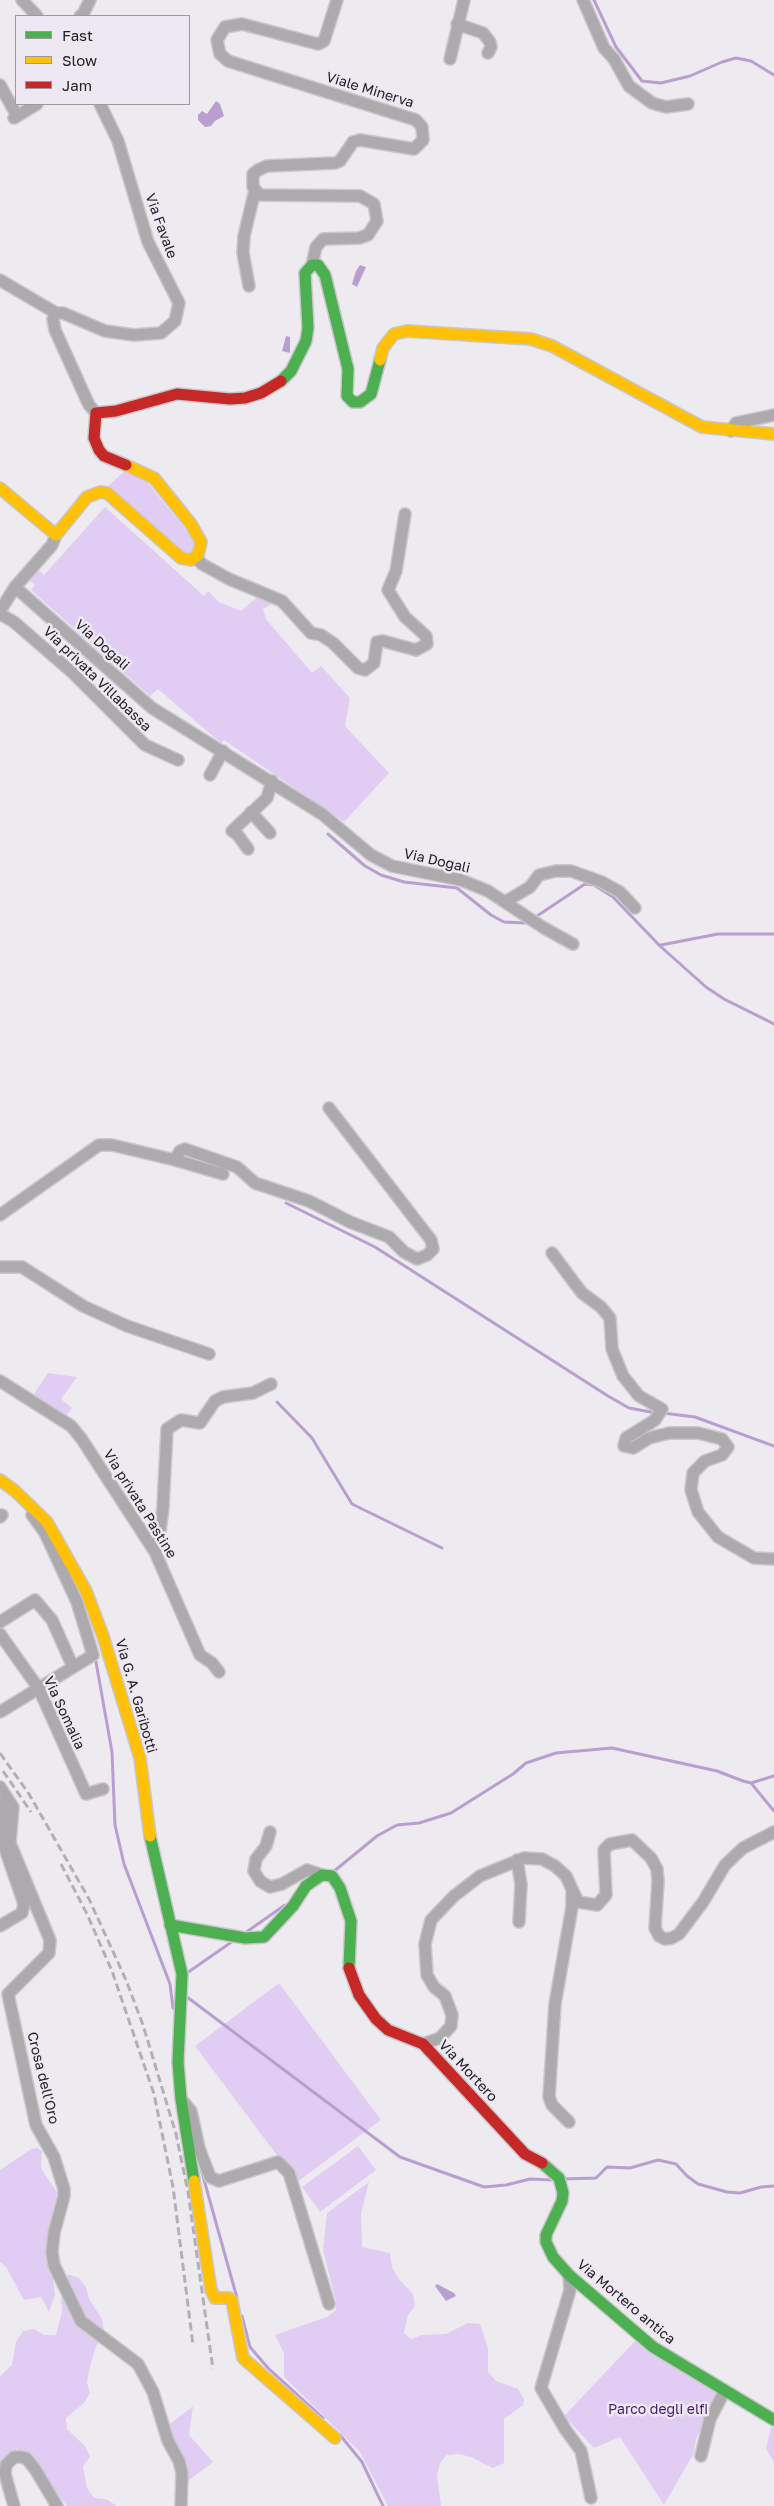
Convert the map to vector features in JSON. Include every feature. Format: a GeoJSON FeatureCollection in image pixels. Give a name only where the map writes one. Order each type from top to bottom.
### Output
{"type":"FeatureCollection","features":[{"type":"Feature","properties":{"kind":"street"},"geometry":{"type":"LineString","coordinates":[[22,0],[36,15]]}},
{"type":"Feature","properties":{"kind":"street"},"geometry":{"type":"LineString","coordinates":[[82,15],[90,0]]}},
{"type":"Feature","properties":{"kind":"street","name":"Viale Minerva"},"geometry":{"type":"LineString","coordinates":[[255,190],[253,174],[268,166],[335,163],[340,161],[353,142],[360,140],[410,150],[418,147],[423,140],[422,127],[416,120],[228,61],[218,50],[219,35],[225,27],[235,23],[312,44],[324,42],[337,0]]}},
{"type":"Feature","properties":{"kind":"street"},"geometry":{"type":"LineString","coordinates":[[450,59],[464,0]]}},
{"type":"Feature","properties":{"kind":"street"},"geometry":{"type":"LineString","coordinates":[[583,0],[604,48],[614,59],[629,86],[652,103],[666,107],[688,104]]}},
{"type":"Feature","properties":{"kind":"street"},"geometry":{"type":"LineString","coordinates":[[458,24],[483,33],[490,42],[491,47],[488,53]]}},
{"type":"Feature","properties":{"kind":"street"},"geometry":{"type":"LineString","coordinates":[[0,85],[16,117],[35,105]]}},
{"type":"Feature","properties":{"kind":"street","name":"Via Favale"},"geometry":{"type":"LineString","coordinates":[[0,280],[56,313],[63,313],[106,331],[134,335],[161,333],[170,328],[178,313],[179,304],[148,242],[118,142],[100,105]]}},
{"type":"Feature","properties":{"kind":"street"},"geometry":{"type":"LineString","coordinates":[[96,413],[116,411],[177,394],[230,399],[245,398],[261,393],[278,384],[291,371],[306,341],[308,328],[305,273],[312,265],[316,247],[323,239],[368,236],[377,221],[374,204],[360,196],[260,195],[255,190]]}},
{"type":"Feature","properties":{"kind":"street"},"geometry":{"type":"LineString","coordinates":[[249,286],[244,253],[244,236],[255,190]]}},
{"type":"Feature","properties":{"kind":"street"},"geometry":{"type":"LineString","coordinates":[[312,265],[318,265],[325,275],[348,368],[347,396],[353,402],[360,402],[371,394],[383,348],[394,334],[407,331],[531,340],[552,346],[684,419],[702,427],[774,434]]}},
{"type":"Feature","properties":{"kind":"street"},"geometry":{"type":"LineString","coordinates":[[0,613],[15,587],[52,545],[56,535],[87,497],[100,492],[107,494],[181,558],[191,560],[195,557],[198,554],[201,542],[191,524],[154,478],[147,473],[104,456],[99,450],[94,438],[96,413],[90,405],[55,330],[54,319],[56,313]]}},
{"type":"Feature","properties":{"kind":"street"},"geometry":{"type":"LineString","coordinates":[[731,431],[736,423],[774,415]]}},
{"type":"Feature","properties":{"kind":"street"},"geometry":{"type":"LineString","coordinates":[[0,488],[56,535]]}},
{"type":"Feature","properties":{"kind":"street"},"geometry":{"type":"LineString","coordinates":[[195,557],[202,564],[229,579],[282,601],[307,629],[333,643],[358,668],[366,670],[374,663],[377,642],[383,641],[416,650],[427,644],[426,636],[405,617],[388,590],[396,570],[405,514]]}},
{"type":"Feature","properties":{"kind":"street","name":"Via Dogali"},"geometry":{"type":"LineString","coordinates":[[15,587],[152,708],[272,781],[322,814],[371,855],[392,866],[461,880],[488,891],[544,928],[573,944]]}},
{"type":"Feature","properties":{"kind":"street","name":"Via privata Villabassa"},"geometry":{"type":"LineString","coordinates":[[0,613],[14,622],[72,673],[145,745],[178,760]]}},
{"type":"Feature","properties":{"kind":"street"},"geometry":{"type":"LineString","coordinates":[[210,775],[223,751]]}},
{"type":"Feature","properties":{"kind":"street"},"geometry":{"type":"LineString","coordinates":[[248,849],[237,834],[232,831],[267,798],[272,781]]}},
{"type":"Feature","properties":{"kind":"street"},"geometry":{"type":"LineString","coordinates":[[251,812],[270,833]]}},
{"type":"Feature","properties":{"kind":"street"},"geometry":{"type":"LineString","coordinates":[[505,902],[530,887],[539,875],[556,871],[571,872],[602,882],[620,892],[635,908]]}},
{"type":"Feature","properties":{"kind":"street"},"geometry":{"type":"LineString","coordinates":[[175,1160],[180,1151],[185,1150],[238,1167],[255,1183],[309,1201],[350,1222],[388,1237],[404,1252],[417,1259],[427,1255],[433,1249],[431,1240],[329,1108]]}},
{"type":"Feature","properties":{"kind":"street"},"geometry":{"type":"LineString","coordinates":[[0,1215],[99,1144],[112,1145],[175,1160],[223,1174]]}},
{"type":"Feature","properties":{"kind":"street"},"geometry":{"type":"LineString","coordinates":[[552,1253],[582,1293],[600,1307],[610,1318],[612,1349],[623,1376],[639,1396],[662,1409],[655,1420],[626,1438],[624,1446],[633,1448],[649,1438],[669,1433],[698,1433],[722,1438],[728,1447],[722,1455],[705,1461],[693,1473],[691,1490],[698,1512],[718,1537],[754,1558],[774,1559]]}},
{"type":"Feature","properties":{"kind":"street"},"geometry":{"type":"LineString","coordinates":[[0,1267],[22,1267],[83,1306],[127,1326],[209,1354]]}},
{"type":"Feature","properties":{"kind":"street","name":"Via privata Pastine"},"geometry":{"type":"LineString","coordinates":[[0,1381],[71,1426],[81,1438],[155,1552],[200,1656],[212,1663],[219,1672]]}},
{"type":"Feature","properties":{"kind":"street"},"geometry":{"type":"LineString","coordinates":[[155,1552],[158,1546],[162,1508],[166,1429],[181,1420],[200,1423],[215,1401],[223,1396],[253,1394],[271,1384]]}},
{"type":"Feature","properties":{"kind":"street","name":"Via G. A. Garibotti"},"geometry":{"type":"LineString","coordinates":[[0,1480],[16,1491],[47,1522],[86,1591],[103,1636],[140,1758],[144,1800],[155,1862],[182,1974],[178,2062],[181,2099],[211,2290],[215,2298],[229,2298],[232,2301],[243,2358],[335,2438]]}},
{"type":"Feature","properties":{"kind":"street"},"geometry":{"type":"LineString","coordinates":[[0,1712],[93,1655],[77,1602],[45,1533],[16,1491]]}},
{"type":"Feature","properties":{"kind":"street"},"geometry":{"type":"LineString","coordinates":[[0,1622],[35,1600],[52,1620],[73,1667]]}},
{"type":"Feature","properties":{"kind":"street","name":"Via Somalia"},"geometry":{"type":"LineString","coordinates":[[0,1634],[39,1689],[86,1794],[103,1789]]}},
{"type":"Feature","properties":{"kind":"street","name":"Crosa dell'Oro"},"geometry":{"type":"LineString","coordinates":[[0,1787],[13,1807],[10,1843],[50,1940],[49,1954],[8,1994],[36,2125],[54,2157],[64,2189],[53,2242],[54,2264],[81,2321],[138,2364],[153,2392],[168,2441],[181,2467],[181,2506]]}},
{"type":"Feature","properties":{"kind":"street"},"geometry":{"type":"LineString","coordinates":[[0,1804],[3,1810],[4,1826],[2,1840],[24,1904],[22,1913],[0,1926]]}},
{"type":"Feature","properties":{"kind":"street"},"geometry":{"type":"LineString","coordinates":[[270,1832],[266,1846],[256,1859],[254,1871],[260,1881],[270,1887],[282,1884],[307,1870],[322,1875]]}},
{"type":"Feature","properties":{"kind":"street"},"geometry":{"type":"LineString","coordinates":[[422,2044],[440,2038],[451,2026],[452,2016],[445,1996],[434,1987],[427,1975],[425,1944],[431,1920],[454,1896],[473,1881],[517,1860],[524,1858],[542,1859],[555,1866],[566,1876],[578,1902],[597,1905],[606,1895],[604,1850],[615,1842],[632,1840],[651,1858],[657,1869],[655,1928],[659,1936],[666,1939],[679,1934],[703,1902],[725,1865],[743,1848],[774,1832]]}},
{"type":"Feature","properties":{"kind":"street"},"geometry":{"type":"LineString","coordinates":[[517,1860],[521,1884],[519,1922]]}},
{"type":"Feature","properties":{"kind":"street"},"geometry":{"type":"LineString","coordinates":[[170,1925],[245,1938],[264,1937],[293,1906],[306,1886],[322,1875]]}},
{"type":"Feature","properties":{"kind":"street","name":"Via Mortero"},"geometry":{"type":"LineString","coordinates":[[322,1875],[332,1876],[340,1888],[351,1921],[349,1967],[359,1995],[376,2019],[388,2030],[422,2044],[525,2154],[545,2165],[559,2178],[563,2193],[562,2201],[549,2227],[546,2242]]}},
{"type":"Feature","properties":{"kind":"street"},"geometry":{"type":"LineString","coordinates":[[569,2122],[552,2105],[549,2097],[555,2004],[572,1907],[572,1892]]}},
{"type":"Feature","properties":{"kind":"street"},"geometry":{"type":"LineString","coordinates":[[181,2099],[191,2111],[199,2148],[210,2177],[219,2181],[278,2162],[289,2173],[329,2304]]}},
{"type":"Feature","properties":{"kind":"street","name":"Via Mortero antica"},"geometry":{"type":"LineString","coordinates":[[546,2242],[553,2257],[569,2275],[653,2347],[724,2392],[774,2420]]}},
{"type":"Feature","properties":{"kind":"street"},"geometry":{"type":"LineString","coordinates":[[569,2275],[570,2290],[541,2388],[581,2451],[591,2498]]}},
{"type":"Feature","properties":{"kind":"street"},"geometry":{"type":"LineString","coordinates":[[700,2456],[710,2419],[724,2392]]}},
{"type":"Feature","properties":{"kind":"street"},"geometry":{"type":"LineString","coordinates":[[14,2506],[5,2474],[6,2465],[14,2457],[26,2458],[35,2469],[57,2506]]}},
{"type":"Feature","properties":{"kind":"green space"},"geometry":{"type":"Polygon","coordinates":[[[126,470],[147,482],[192,537],[195,549],[190,554],[179,552],[107,487],[126,470]]]}},
{"type":"Feature","properties":{"kind":"green space"},"geometry":{"type":"Polygon","coordinates":[[[105,507],[204,596],[208,591],[219,602],[241,611],[262,593],[271,604],[263,609],[266,619],[312,673],[321,666],[350,698],[345,726],[389,773],[344,822],[224,740],[221,743],[158,689],[150,696],[31,590],[35,585],[27,579],[37,569],[44,575],[105,507]]]}},
{"type":"Feature","properties":{"kind":"green space"},"geometry":{"type":"Polygon","coordinates":[[[48,1373],[77,1377],[61,1399],[72,1408],[66,1416],[34,1394],[48,1373]]]}},
{"type":"Feature","properties":{"kind":"green space"},"geometry":{"type":"Polygon","coordinates":[[[279,1983],[381,2120],[297,2182],[195,2046],[279,1983]]]}},
{"type":"Feature","properties":{"kind":"green space"},"geometry":{"type":"Polygon","coordinates":[[[358,2146],[376,2170],[320,2212],[302,2187],[358,2146]]]}},
{"type":"Feature","properties":{"kind":"green space"},"geometry":{"type":"Polygon","coordinates":[[[37,2148],[42,2151],[41,2167],[57,2192],[46,2244],[47,2262],[53,2278],[55,2295],[49,2312],[41,2297],[24,2300],[6,2267],[0,2262],[0,2170],[31,2149],[37,2148]]]}},
{"type":"Feature","properties":{"kind":"green space"},"geometry":{"type":"Polygon","coordinates":[[[369,2182],[361,2214],[362,2247],[390,2253],[392,2267],[398,2278],[413,2294],[415,2306],[408,2315],[404,2333],[411,2339],[422,2335],[446,2334],[468,2323],[480,2324],[488,2348],[488,2372],[496,2381],[518,2389],[524,2399],[523,2405],[504,2419],[504,2463],[493,2468],[471,2457],[459,2454],[447,2455],[440,2463],[437,2475],[441,2506],[388,2506],[360,2452],[284,2377],[284,2353],[275,2335],[327,2317],[336,2310],[336,2302],[323,2250],[327,2213],[369,2182]]]}},
{"type":"Feature","properties":{"kind":"green space"},"geometry":{"type":"Polygon","coordinates":[[[68,2274],[79,2278],[86,2287],[89,2299],[102,2319],[104,2331],[95,2349],[89,2371],[87,2382],[90,2393],[84,2403],[66,2418],[67,2429],[85,2446],[90,2457],[83,2466],[87,2488],[94,2498],[106,2499],[117,2506],[67,2506],[27,2455],[17,2449],[0,2461],[0,2376],[12,2365],[16,2342],[23,2331],[34,2329],[44,2335],[56,2335],[62,2312],[61,2300],[68,2274]]]}},
{"type":"Feature","properties":{"kind":"green space","name":"Parco degli elfi"},"geometry":{"type":"Polygon","coordinates":[[[637,2339],[714,2389],[717,2395],[696,2439],[694,2453],[664,2505],[620,2437],[594,2448],[564,2416],[637,2339]]]}},
{"type":"Feature","properties":{"kind":"green space"},"geometry":{"type":"Polygon","coordinates":[[[193,2406],[189,2435],[213,2462],[183,2485],[166,2427],[193,2406]]]}},
{"type":"Feature","properties":{"kind":"green space"},"geometry":{"type":"Polygon","coordinates":[[[771,2427],[774,2428],[774,2462],[766,2449],[771,2427]]]}},
{"type":"Feature","properties":{"kind":"shaded area"},"geometry":{"type":"Polygon","coordinates":[[[216,101],[220,104],[224,116],[215,121],[211,126],[205,127],[198,120],[198,115],[202,111],[207,114],[216,101]]]}},
{"type":"Feature","properties":{"kind":"shaded area"},"geometry":{"type":"Polygon","coordinates":[[[360,265],[366,267],[357,287],[352,284],[360,265]]]}},
{"type":"Feature","properties":{"kind":"shaded area"},"geometry":{"type":"Polygon","coordinates":[[[286,336],[290,337],[290,353],[282,351],[286,336]]]}},
{"type":"Feature","properties":{"kind":"shaded area"},"geometry":{"type":"Polygon","coordinates":[[[437,2284],[456,2296],[446,2301],[435,2286],[437,2284]]]}},
{"type":"Feature","properties":{"kind":"waterway"},"geometry":{"type":"LineString","coordinates":[[594,0],[616,47],[642,81],[661,83],[690,76],[736,58],[751,61],[774,75]]}},
{"type":"Feature","properties":{"kind":"waterway"},"geometry":{"type":"LineString","coordinates":[[328,834],[365,866],[381,875],[404,882],[457,888],[491,915],[504,922],[526,923],[529,921]]}},
{"type":"Feature","properties":{"kind":"waterway"},"geometry":{"type":"LineString","coordinates":[[534,918],[585,884],[594,885],[613,897],[660,946],[706,987],[724,999],[774,1024]]}},
{"type":"Feature","properties":{"kind":"waterway"},"geometry":{"type":"LineString","coordinates":[[661,945],[718,934],[774,934]]}},
{"type":"Feature","properties":{"kind":"waterway"},"geometry":{"type":"LineString","coordinates":[[286,1203],[375,1247],[629,1408],[656,1413]]}},
{"type":"Feature","properties":{"kind":"waterway"},"geometry":{"type":"LineString","coordinates":[[277,1402],[312,1438],[352,1504],[442,1548]]}},
{"type":"Feature","properties":{"kind":"waterway"},"geometry":{"type":"LineString","coordinates":[[663,1413],[695,1417],[774,1446]]}},
{"type":"Feature","properties":{"kind":"waterway"},"geometry":{"type":"LineString","coordinates":[[96,1662],[112,1752],[115,1825],[124,1864],[170,1984],[173,2008]]}},
{"type":"Feature","properties":{"kind":"waterway"},"geometry":{"type":"LineString","coordinates":[[333,1872],[377,1836],[397,1825],[419,1823],[451,1813],[513,1774],[526,1763],[556,1753],[612,1748],[717,1771],[751,1783],[774,1776]]}},
{"type":"Feature","properties":{"kind":"waterway"},"geometry":{"type":"LineString","coordinates":[[751,1783],[774,1811]]}},
{"type":"Feature","properties":{"kind":"waterway"},"geometry":{"type":"LineString","coordinates":[[245,1933],[285,1905]]}},
{"type":"Feature","properties":{"kind":"waterway"},"geometry":{"type":"LineString","coordinates":[[187,1973],[233,1941]]}},
{"type":"Feature","properties":{"kind":"waterway"},"geometry":{"type":"LineString","coordinates":[[187,1997],[400,2157],[484,2187],[506,2185],[530,2179],[553,2180]]}},
{"type":"Feature","properties":{"kind":"waterway"},"geometry":{"type":"LineString","coordinates":[[564,2179],[596,2178],[607,2167],[630,2168],[658,2160],[676,2164],[698,2184],[727,2192],[740,2193],[761,2187],[774,2186]]}},
{"type":"Feature","properties":{"kind":"waterway"},"geometry":{"type":"LineString","coordinates":[[201,2169],[237,2298]]}},
{"type":"Feature","properties":{"kind":"waterway"},"geometry":{"type":"LineString","coordinates":[[242,2316],[250,2347],[268,2368],[323,2418]]}},
{"type":"Feature","properties":{"kind":"waterway"},"geometry":{"type":"LineString","coordinates":[[340,2435],[362,2462],[383,2506]]}},
{"type":"Feature","properties":{"kind":"railway"},"geometry":{"type":"LineString","coordinates":[[0,1753],[29,1794],[89,1899],[126,1980],[143,2025],[176,2134],[188,2192],[213,2369]]}},
{"type":"Feature","properties":{"kind":"railway"},"geometry":{"type":"LineString","coordinates":[[3,1771],[31,1812]]}},
{"type":"Feature","properties":{"kind":"railway"},"geometry":{"type":"LineString","coordinates":[[61,1864],[87,1914],[112,1971],[154,2094],[173,2187],[193,2345]]}},
{"type":"Feature","properties":{"kind":"traffic: fast"},"geometry":{"type":"LineString","coordinates":[[281,381],[291,371],[306,341],[308,328],[305,273],[312,265],[318,265],[325,275],[348,369],[347,396],[353,402],[360,402],[371,394],[380,360]]}},
{"type":"Feature","properties":{"kind":"traffic: fast"},"geometry":{"type":"LineString","coordinates":[[150,1836],[182,1974],[178,2062],[181,2099],[194,2181]]}},
{"type":"Feature","properties":{"kind":"traffic: fast"},"geometry":{"type":"LineString","coordinates":[[170,1925],[245,1938],[264,1937],[293,1906],[306,1886],[322,1875],[332,1876],[340,1888],[351,1921],[349,1968]]}},
{"type":"Feature","properties":{"kind":"traffic: fast"},"geometry":{"type":"LineString","coordinates":[[542,2163],[559,2178],[563,2193],[562,2201],[546,2235],[546,2242],[553,2257],[569,2275],[653,2347],[774,2420]]}},
{"type":"Feature","properties":{"kind":"traffic: slow"},"geometry":{"type":"LineString","coordinates":[[380,360],[383,348],[394,334],[407,331],[531,339],[552,346],[702,427],[774,434]]}},
{"type":"Feature","properties":{"kind":"traffic: slow"},"geometry":{"type":"LineString","coordinates":[[0,488],[56,535],[87,497],[100,492],[107,493],[181,558],[191,560],[198,555],[201,542],[191,524],[154,478],[126,465]]}},
{"type":"Feature","properties":{"kind":"traffic: slow"},"geometry":{"type":"LineString","coordinates":[[0,1480],[15,1491],[47,1522],[86,1591],[103,1636],[140,1758],[150,1836]]}},
{"type":"Feature","properties":{"kind":"traffic: slow"},"geometry":{"type":"LineString","coordinates":[[194,2181],[211,2290],[215,2298],[229,2298],[232,2301],[243,2358],[335,2438]]}},
{"type":"Feature","properties":{"kind":"traffic: jam"},"geometry":{"type":"LineString","coordinates":[[126,465],[104,456],[99,450],[94,438],[96,413],[116,411],[177,394],[230,399],[245,398],[261,393],[281,381]]}},
{"type":"Feature","properties":{"kind":"traffic: jam"},"geometry":{"type":"LineString","coordinates":[[349,1968],[359,1995],[376,2019],[388,2030],[423,2044],[525,2154],[542,2163]]}}]}
